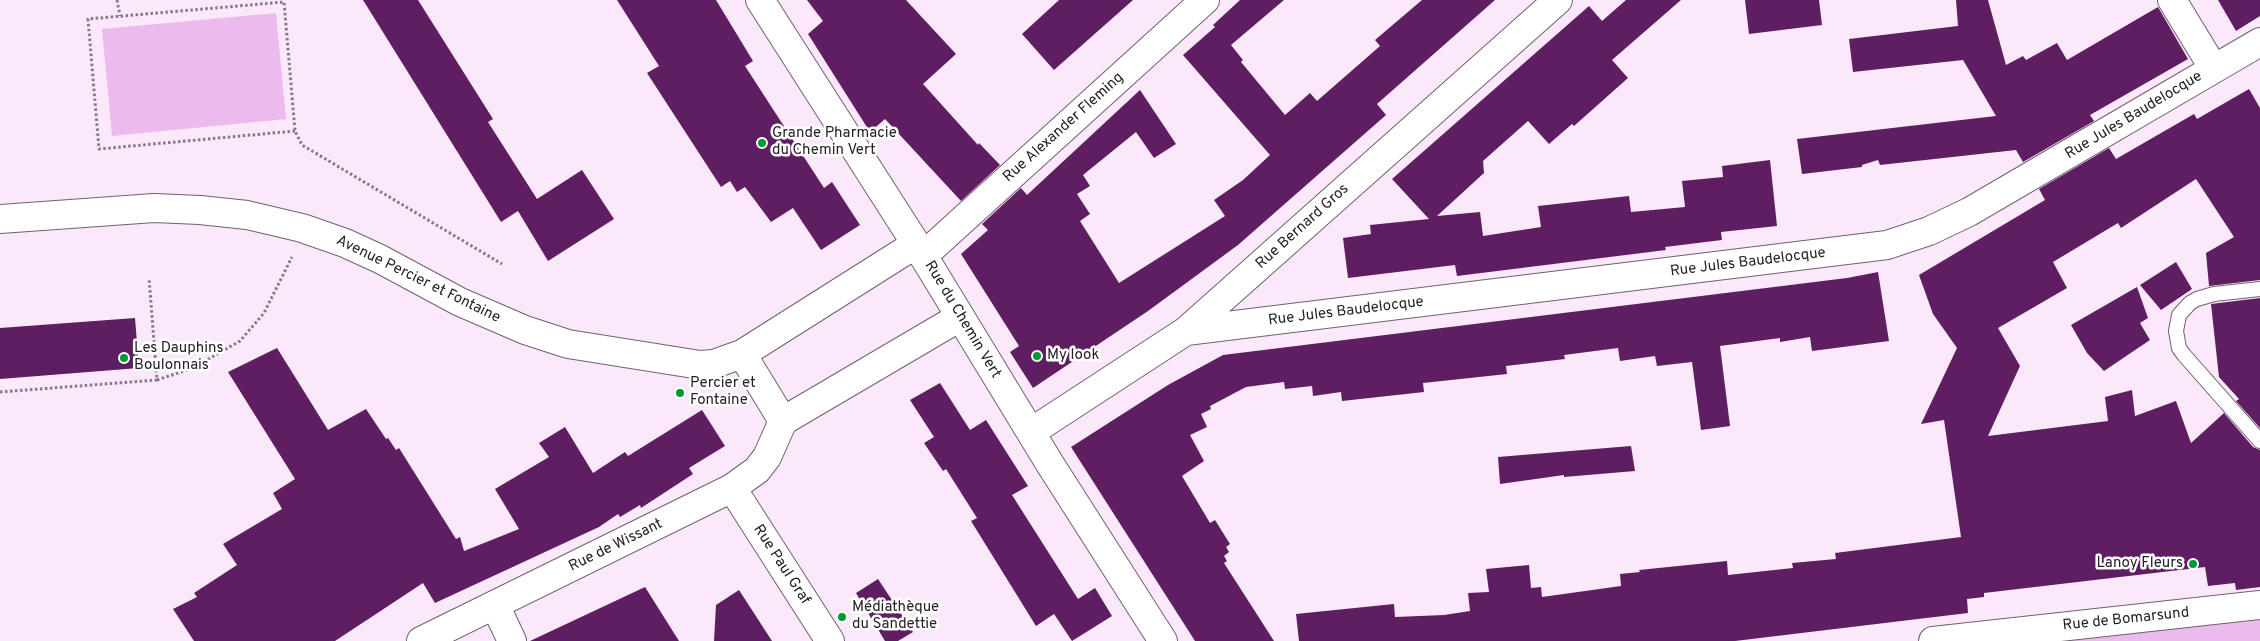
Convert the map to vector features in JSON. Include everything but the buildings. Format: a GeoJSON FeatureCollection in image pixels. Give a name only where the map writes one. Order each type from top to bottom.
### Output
{"type":"FeatureCollection","features":[{"type":"Feature","properties":{"kind":"street","name":"Rue du Chemin Vert"},"geometry":{"type":"LineString","coordinates":[[760,0],[919,250],[1163,641]]}},
{"type":"Feature","properties":{"kind":"street","name":"Rue Alexander Fleming"},"geometry":{"type":"LineString","coordinates":[[919,250],[1205,0]]}},
{"type":"Feature","properties":{"kind":"street","name":"Rue Bernard Gros"},"geometry":{"type":"LineString","coordinates":[[1031,432],[1186,331],[1558,0]]}},
{"type":"Feature","properties":{"kind":"street"},"geometry":{"type":"LineString","coordinates":[[2172,0],[2214,69]]}},
{"type":"Feature","properties":{"kind":"street","name":"Rue Jules Baudelocque"},"geometry":{"type":"LineString","coordinates":[[1186,331],[1887,245],[1929,231],[1970,212],[2260,42]]}},
{"type":"Feature","properties":{"kind":"street","name":"Avenue Percier et Fontaine"},"geometry":{"type":"LineString","coordinates":[[0,219],[154,208],[223,211],[302,228],[362,250],[460,302],[504,322],[568,344],[700,365],[714,364],[742,354]]}},
{"type":"Feature","properties":{"kind":"street"},"geometry":{"type":"LineString","coordinates":[[919,250],[742,354],[783,421],[960,317]]}},
{"type":"Feature","properties":{"kind":"street","name":"Rue de Wissant"},"geometry":{"type":"LineString","coordinates":[[421,641],[746,480],[767,457],[783,421]]}},
{"type":"Feature","properties":{"kind":"street","name":"Rue Paul Graf"},"geometry":{"type":"LineString","coordinates":[[732,488],[830,641]]}},
{"type":"Feature","properties":{"kind":"street"},"geometry":{"type":"LineString","coordinates":[[495,605],[512,641]]}},
{"type":"Feature","properties":{"kind":"street","name":"Rue de Bomarsund"},"geometry":{"type":"LineString","coordinates":[[1933,641],[2260,605]]}},
{"type":"Feature","properties":{"kind":"lane"},"geometry":{"type":"LineString","coordinates":[[2260,289],[2214,294],[2197,299],[2190,303],[2179,316],[2176,331],[2179,348],[2184,355],[2260,441]]}},
{"type":"Feature","properties":{"kind":"path"},"geometry":{"type":"LineString","coordinates":[[117,0],[120,16]]}},
{"type":"Feature","properties":{"kind":"path"},"geometry":{"type":"LineString","coordinates":[[243,0],[245,5]]}},
{"type":"Feature","properties":{"kind":"path"},"geometry":{"type":"LineString","coordinates":[[295,131],[99,149],[88,20],[285,1],[295,131],[302,145],[502,264]]}},
{"type":"Feature","properties":{"kind":"path"},"geometry":{"type":"LineString","coordinates":[[0,392],[157,380],[193,368],[240,341],[264,314],[287,270],[302,228]]}},
{"type":"Feature","properties":{"kind":"path"},"geometry":{"type":"LineString","coordinates":[[149,278],[157,380]]}},
{"type":"Feature","properties":{"kind":"shaded area"},"geometry":{"type":"Polygon","coordinates":[[[276,13],[286,119],[112,136],[102,29],[276,13]]]}},
{"type":"Feature","properties":{"kind":"shaded area"},"geometry":{"type":"Polygon","coordinates":[[[2260,617],[2260,641],[2070,641],[2223,622],[2260,617]]]}},
{"type":"Feature","properties":{"kind":"place","name":"Grande Pharmacie du Chemin Vert"},"geometry":{"type":"Point","coordinates":[762,143]}},
{"type":"Feature","properties":{"kind":"place","name":"My look"},"geometry":{"type":"Point","coordinates":[1037,356]}},
{"type":"Feature","properties":{"kind":"place","name":"Les Dauphins Boulonnais"},"geometry":{"type":"Point","coordinates":[124,358]}},
{"type":"Feature","properties":{"kind":"place","name":"Percier et Fontaine"},"geometry":{"type":"Point","coordinates":[680,393]}},
{"type":"Feature","properties":{"kind":"place","name":"Lanoy Fleurs"},"geometry":{"type":"Point","coordinates":[2193,564]}},
{"type":"Feature","properties":{"kind":"place","name":"Médiathèque du Sandettie"},"geometry":{"type":"Point","coordinates":[842,617]}}]}
